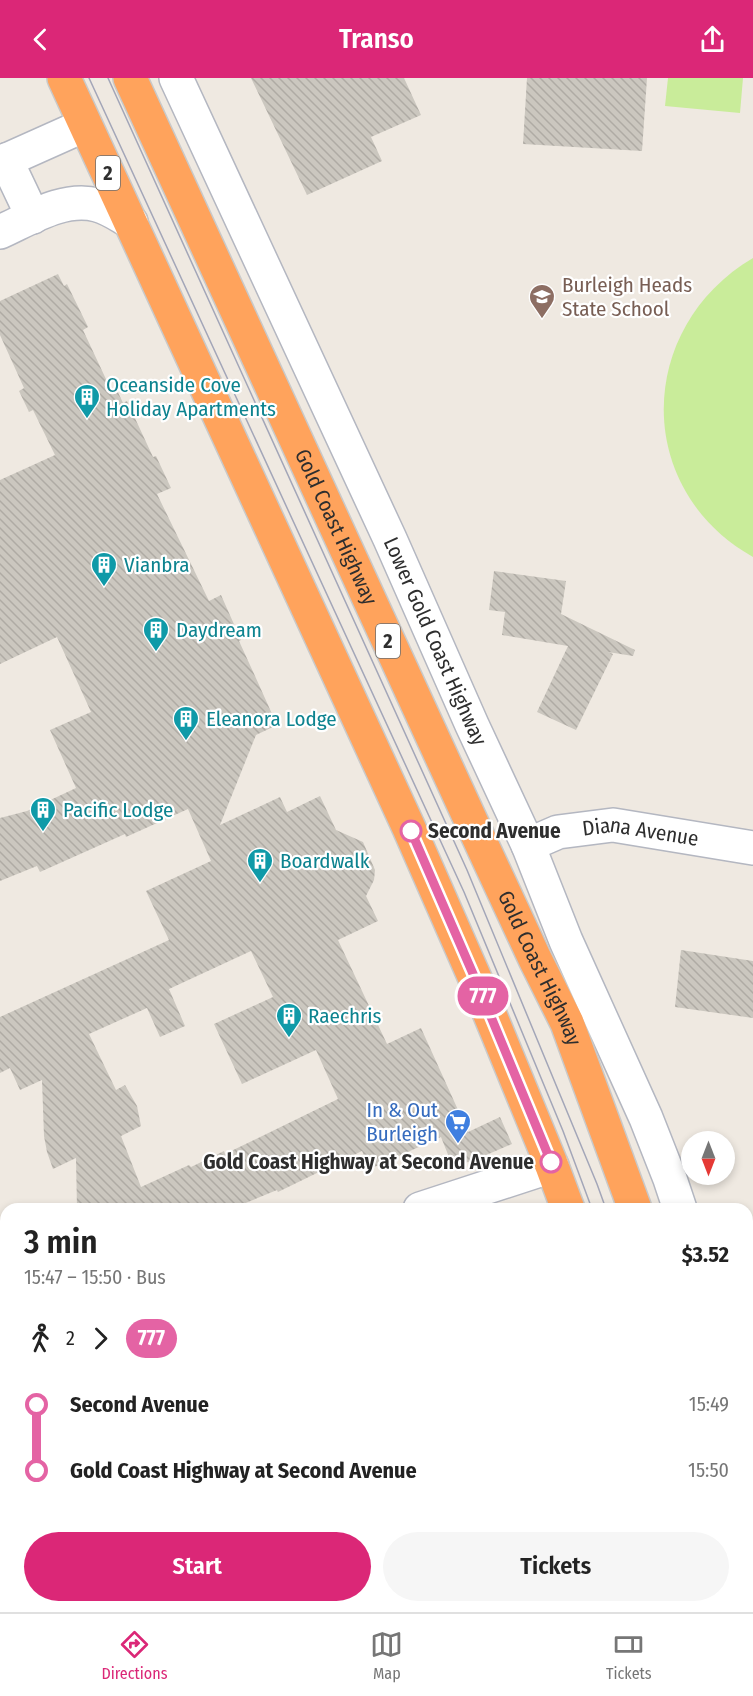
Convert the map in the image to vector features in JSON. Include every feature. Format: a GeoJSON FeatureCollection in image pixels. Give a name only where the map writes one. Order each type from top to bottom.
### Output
{"type":"FeatureCollection","features":[{"type":"Feature","properties":{"kind":"highway","name":"2"},"geometry":{"type":"LineString","coordinates":[[64,78],[409,828],[477,983],[566,1203]]}},
{"type":"Feature","properties":{"kind":"highway","name":"Gold Coast Highway"},"geometry":{"type":"LineString","coordinates":[[130,78],[492,868],[567,1023],[633,1203]]}},
{"type":"Feature","properties":{"kind":"street","name":"Lower Gold Coast Highway"},"geometry":{"type":"LineString","coordinates":[[176,78],[390,539],[472,725],[528,844],[566,941],[646,1118],[678,1203]]}},
{"type":"Feature","properties":{"kind":"street"},"geometry":{"type":"LineString","coordinates":[[33,217],[3,162],[85,125]]}},
{"type":"Feature","properties":{"kind":"street"},"geometry":{"type":"LineString","coordinates":[[0,232],[55,208],[80,203],[97,205],[131,222]]}},
{"type":"Feature","properties":{"kind":"street","name":"Diana Avenue"},"geometry":{"type":"LineString","coordinates":[[528,844],[558,832],[613,825],[753,848]]}},
{"type":"Feature","properties":{"kind":"street"},"geometry":{"type":"LineString","coordinates":[[459,1203],[498,1197],[552,1166]]}},
{"type":"Feature","properties":{"kind":"green space"},"geometry":{"type":"Polygon","coordinates":[[[668,78],[743,78],[740,113],[665,106],[668,78]]]}},
{"type":"Feature","properties":{"kind":"green space"},"geometry":{"type":"Polygon","coordinates":[[[753,258],[753,557],[713,527],[686,491],[669,451],[664,408],[670,365],[687,324],[714,288],[753,258]]]}},
{"type":"Feature","properties":{"kind":"building"},"geometry":{"type":"Polygon","coordinates":[[[251,78],[404,78],[421,115],[371,137],[382,161],[307,195],[251,78]]]}},
{"type":"Feature","properties":{"kind":"building"},"geometry":{"type":"Polygon","coordinates":[[[527,78],[647,78],[642,151],[523,144],[527,78]]]}},
{"type":"Feature","properties":{"kind":"building"},"geometry":{"type":"Polygon","coordinates":[[[58,274],[64,286],[67,284],[88,327],[83,330],[112,392],[117,390],[123,403],[127,401],[153,457],[156,456],[171,488],[157,494],[209,601],[221,595],[277,725],[256,735],[220,825],[280,797],[287,812],[320,796],[336,830],[363,842],[375,870],[374,880],[366,896],[378,921],[338,940],[387,1044],[421,1028],[468,1132],[500,1117],[512,1144],[453,1167],[441,1137],[370,1169],[362,1151],[278,1192],[277,1190],[246,1203],[77,1203],[76,1158],[53,1169],[44,1136],[42,1080],[20,1090],[10,1068],[0,1073],[0,1017],[169,940],[146,891],[211,861],[188,809],[40,872],[37,866],[0,881],[0,818],[27,811],[76,788],[50,730],[91,712],[57,637],[0,664],[0,480],[55,455],[33,410],[29,412],[19,391],[24,388],[0,335],[0,301],[58,274]],[[251,951],[169,989],[185,1026],[160,1037],[147,1008],[89,1034],[116,1090],[125,1085],[137,1106],[141,1126],[121,1136],[141,1187],[224,1151],[225,1154],[338,1099],[316,1050],[242,1084],[214,1024],[273,997],[251,951]]]}},
{"type":"Feature","properties":{"kind":"building"},"geometry":{"type":"Polygon","coordinates":[[[494,571],[566,581],[561,614],[635,650],[633,656],[608,652],[613,654],[576,730],[537,712],[568,646],[502,635],[505,612],[489,610],[494,571]]]}},
{"type":"Feature","properties":{"kind":"building"},"geometry":{"type":"Polygon","coordinates":[[[681,950],[753,961],[753,1018],[675,1007],[681,950]]]}},
{"type":"Feature","properties":{"kind":"tram line"},"geometry":{"type":"LineString","coordinates":[[89,78],[464,892],[563,1131],[590,1203]]}},
{"type":"Feature","properties":{"kind":"tram line"},"geometry":{"type":"LineString","coordinates":[[108,78],[467,870],[604,1203]]}},
{"type":"Feature","properties":{"kind":"bus line","name":"777"},"geometry":{"type":"LineString","coordinates":[[411,831],[551,1162]]}},
{"type":"Feature","properties":{"kind":"place","name":"Burleigh Heads State School"},"geometry":{"type":"Point","coordinates":[542,320]}},
{"type":"Feature","properties":{"kind":"place","name":"Oceanside Cove Holiday Apartments"},"geometry":{"type":"Point","coordinates":[87,420]}},
{"type":"Feature","properties":{"kind":"place","name":"Vianbra"},"geometry":{"type":"Point","coordinates":[104,588]}},
{"type":"Feature","properties":{"kind":"place","name":"Daydream"},"geometry":{"type":"Point","coordinates":[156,653]}},
{"type":"Feature","properties":{"kind":"place","name":"Eleanora Lodge"},"geometry":{"type":"Point","coordinates":[186,742]}},
{"type":"Feature","properties":{"kind":"place","name":"Second Avenue"},"geometry":{"type":"Point","coordinates":[411,831]}},
{"type":"Feature","properties":{"kind":"place","name":"Pacific Lodge"},"geometry":{"type":"Point","coordinates":[43,833]}},
{"type":"Feature","properties":{"kind":"place","name":"Boardwalk"},"geometry":{"type":"Point","coordinates":[260,884]}},
{"type":"Feature","properties":{"kind":"place","name":"Raechris"},"geometry":{"type":"Point","coordinates":[289,1039]}},
{"type":"Feature","properties":{"kind":"place","name":"In & Out Burleigh"},"geometry":{"type":"Point","coordinates":[458,1145]}},
{"type":"Feature","properties":{"kind":"place","name":"Gold Coast Highway at Second Avenue"},"geometry":{"type":"Point","coordinates":[551,1162]}}]}
